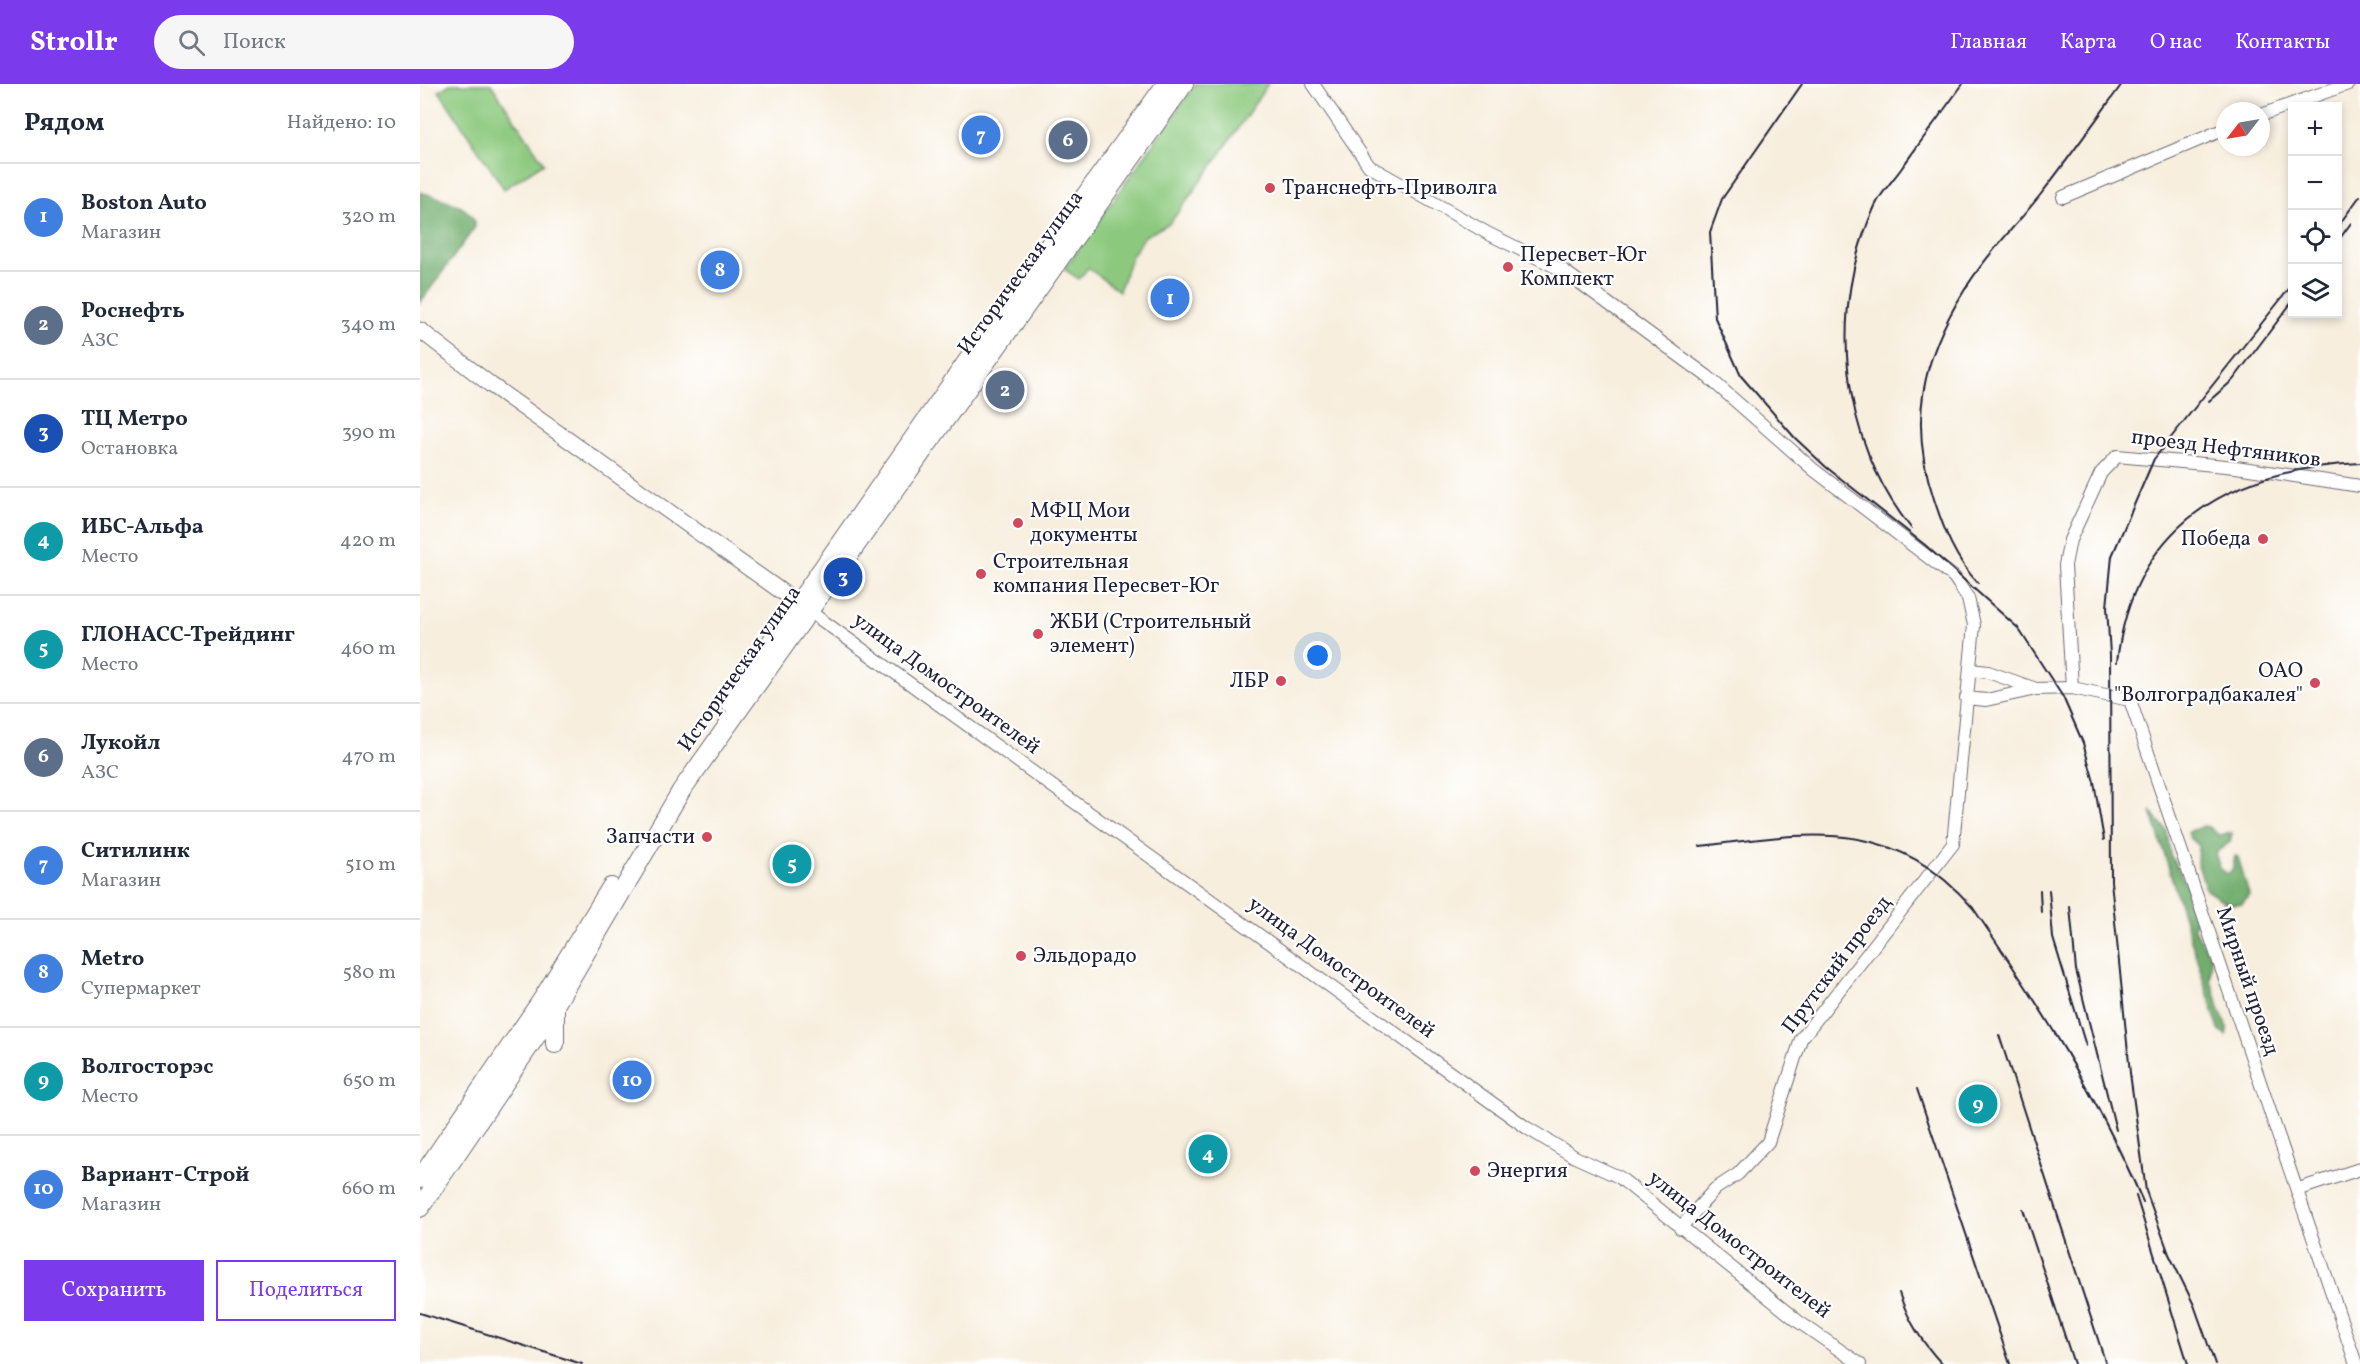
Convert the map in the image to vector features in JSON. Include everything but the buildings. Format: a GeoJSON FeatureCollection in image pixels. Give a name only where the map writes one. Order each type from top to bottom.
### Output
{"type":"FeatureCollection","features":[{"type":"Feature","properties":{"kind":"highway","name":"Историческая улица"},"geometry":{"type":"LineString","coordinates":[[420,1208],[555,1006],[681,791],[803,607],[1053,238],[1166,84]]}},
{"type":"Feature","properties":{"kind":"highway","name":"Историческая улица"},"geometry":{"type":"LineString","coordinates":[[420,1179],[543,998],[672,787],[1184,84]]}},
{"type":"Feature","properties":{"kind":"main road"},"geometry":{"type":"LineString","coordinates":[[420,330],[491,385],[803,607]]}},
{"type":"Feature","properties":{"kind":"street","name":"Прутский проезд"},"geometry":{"type":"LineString","coordinates":[[1313,84],[1369,166],[1489,234],[1564,271],[1707,376],[1814,470],[1954,577],[1968,598],[1974,625],[1953,844],[1801,1038],[1768,1142],[1738,1174],[1715,1189],[1680,1228]]}},
{"type":"Feature","properties":{"kind":"street"},"geometry":{"type":"LineString","coordinates":[[2270,112],[2348,84]]}},
{"type":"Feature","properties":{"kind":"street"},"geometry":{"type":"LineString","coordinates":[[2064,197],[2216,133]]}},
{"type":"Feature","properties":{"kind":"street","name":"проезд Нефтяников"},"geometry":{"type":"LineString","coordinates":[[2072,688],[2066,565],[2070,540],[2101,473],[2117,456],[2236,467],[2360,486]]}},
{"type":"Feature","properties":{"kind":"street","name":"улица Домостроителей"},"geometry":{"type":"LineString","coordinates":[[803,607],[1527,1128],[1575,1157],[1619,1177],[1799,1322],[1860,1364]]}},
{"type":"Feature","properties":{"kind":"street"},"geometry":{"type":"LineString","coordinates":[[1970,670],[1988,672],[2036,688]]}},
{"type":"Feature","properties":{"kind":"street"},"geometry":{"type":"LineString","coordinates":[[1966,698],[1986,700],[2036,688]]}},
{"type":"Feature","properties":{"kind":"street","name":"Мирный проезд"},"geometry":{"type":"LineString","coordinates":[[2036,688],[2072,688],[2130,700],[2299,1190],[2356,1364]]}},
{"type":"Feature","properties":{"kind":"street"},"geometry":{"type":"LineString","coordinates":[[2299,1190],[2360,1169]]}},
{"type":"Feature","properties":{"kind":"green space"},"geometry":{"type":"Polygon","coordinates":[[[450,84],[491,84],[544,163],[504,189],[439,91],[450,84]]]}},
{"type":"Feature","properties":{"kind":"green space"},"geometry":{"type":"Polygon","coordinates":[[[1196,84],[1268,84],[1170,223],[1145,236],[1132,255],[1119,291],[1088,268],[1079,279],[1064,269],[1196,84]]]}},
{"type":"Feature","properties":{"kind":"green space"},"geometry":{"type":"Polygon","coordinates":[[[420,192],[463,208],[474,220],[475,227],[420,303],[420,192]]]}},
{"type":"Feature","properties":{"kind":"green space"},"geometry":{"type":"Polygon","coordinates":[[[2151,811],[2167,831],[2170,854],[2190,892],[2187,900],[2198,913],[2201,922],[2195,922],[2193,927],[2211,957],[2210,981],[2226,1024],[2226,1035],[2219,1030],[2151,811]]]}},
{"type":"Feature","properties":{"kind":"green space"},"geometry":{"type":"Polygon","coordinates":[[[2203,826],[2209,827],[2219,835],[2232,833],[2230,842],[2215,853],[2220,868],[2227,874],[2232,870],[2235,856],[2238,857],[2249,895],[2242,904],[2228,904],[2206,890],[2197,862],[2198,844],[2190,839],[2188,832],[2203,826]]]}},
{"type":"Feature","properties":{"kind":"railway"},"geometry":{"type":"LineString","coordinates":[[1802,84],[1722,199],[1710,232],[1715,318],[1741,376],[1795,438],[1826,467],[1925,545],[2018,628],[2063,697],[2083,743],[2094,782],[2104,840]]}},
{"type":"Feature","properties":{"kind":"railway"},"geometry":{"type":"LineString","coordinates":[[1911,528],[1887,493],[1869,455],[1856,414],[1848,372],[1847,330],[1850,287],[1860,246],[1875,206],[1963,84]]}},
{"type":"Feature","properties":{"kind":"railway"},"geometry":{"type":"LineString","coordinates":[[1978,583],[1951,544],[1926,471],[1921,417],[1929,366],[1950,316],[1972,278],[2041,194],[2122,84]]}},
{"type":"Feature","properties":{"kind":"railway"},"geometry":{"type":"LineString","coordinates":[[2342,221],[2360,196]]}},
{"type":"Feature","properties":{"kind":"railway"},"geometry":{"type":"LineString","coordinates":[[2342,235],[2351,223]]}},
{"type":"Feature","properties":{"kind":"railway"},"geometry":{"type":"LineString","coordinates":[[2169,1254],[2146,1191],[2130,1073],[2111,881],[2110,655],[2107,607],[2112,556],[2154,459],[2288,290]]}},
{"type":"Feature","properties":{"kind":"railway"},"geometry":{"type":"LineString","coordinates":[[2209,401],[2233,380],[2288,307]]}},
{"type":"Feature","properties":{"kind":"railway"},"geometry":{"type":"LineString","coordinates":[[2117,662],[2127,614],[2143,574],[2167,540],[2196,513],[2230,492],[2269,477],[2313,468],[2360,463]]}},
{"type":"Feature","properties":{"kind":"railway"},"geometry":{"type":"LineString","coordinates":[[1700,846],[1778,837],[1813,835],[1847,837],[1880,844],[1911,857],[1942,878],[1973,908],[2066,1051],[2107,1125],[2143,1202]]}},
{"type":"Feature","properties":{"kind":"railway"},"geometry":{"type":"LineString","coordinates":[[2040,890],[2041,912]]}},
{"type":"Feature","properties":{"kind":"railway"},"geometry":{"type":"LineString","coordinates":[[2049,890],[2053,938],[2086,1046]]}},
{"type":"Feature","properties":{"kind":"railway"},"geometry":{"type":"LineString","coordinates":[[2070,907],[2076,970],[2116,1130]]}},
{"type":"Feature","properties":{"kind":"railway"},"geometry":{"type":"LineString","coordinates":[[1999,1035],[2106,1364]]}},
{"type":"Feature","properties":{"kind":"railway"},"geometry":{"type":"LineString","coordinates":[[1917,1089],[2010,1364]]}},
{"type":"Feature","properties":{"kind":"railway"},"geometry":{"type":"LineString","coordinates":[[2136,1196],[2188,1364]]}},
{"type":"Feature","properties":{"kind":"railway"},"geometry":{"type":"LineString","coordinates":[[2023,1209],[2074,1364]]}},
{"type":"Feature","properties":{"kind":"railway"},"geometry":{"type":"LineString","coordinates":[[2166,1248],[2194,1305],[2215,1364]]}},
{"type":"Feature","properties":{"kind":"railway"},"geometry":{"type":"LineString","coordinates":[[1899,1293],[1916,1331],[1942,1364]]}},
{"type":"Feature","properties":{"kind":"railway"},"geometry":{"type":"LineString","coordinates":[[420,1313],[582,1364]]}},
{"type":"Feature","properties":{"kind":"place","name":"Ситилинк"},"geometry":{"type":"Point","coordinates":[981,135]}},
{"type":"Feature","properties":{"kind":"place","name":"Лукойл"},"geometry":{"type":"Point","coordinates":[1068,140]}},
{"type":"Feature","properties":{"kind":"place","name":"Транснефть-Приволга"},"geometry":{"type":"Point","coordinates":[1270,188]}},
{"type":"Feature","properties":{"kind":"place","name":"Пересвет-Юг Комплект"},"geometry":{"type":"Point","coordinates":[1508,267]}},
{"type":"Feature","properties":{"kind":"place","name":"Metro"},"geometry":{"type":"Point","coordinates":[720,270]}},
{"type":"Feature","properties":{"kind":"place","name":"Boston Auto"},"geometry":{"type":"Point","coordinates":[1170,298]}},
{"type":"Feature","properties":{"kind":"place","name":"Роснефть"},"geometry":{"type":"Point","coordinates":[1005,390]}},
{"type":"Feature","properties":{"kind":"place","name":"МФЦ Мои документы"},"geometry":{"type":"Point","coordinates":[1018,523]}},
{"type":"Feature","properties":{"kind":"place","name":"Победа"},"geometry":{"type":"Point","coordinates":[2263,539]}},
{"type":"Feature","properties":{"kind":"place","name":"Строительная компания Пересвет-Юг"},"geometry":{"type":"Point","coordinates":[981,574]}},
{"type":"Feature","properties":{"kind":"place","name":"ТЦ Метро"},"geometry":{"type":"Point","coordinates":[843,577]}},
{"type":"Feature","properties":{"kind":"place","name":"ЖБИ (Строительный элемент)"},"geometry":{"type":"Point","coordinates":[1038,634]}},
{"type":"Feature","properties":{"kind":"place","name":"ЛБР"},"geometry":{"type":"Point","coordinates":[1281,681]}},
{"type":"Feature","properties":{"kind":"place","name":"ОАО \"Волгоградбакалея\""},"geometry":{"type":"Point","coordinates":[2315,683]}},
{"type":"Feature","properties":{"kind":"place","name":"Запчасти"},"geometry":{"type":"Point","coordinates":[707,837]}},
{"type":"Feature","properties":{"kind":"place","name":"ГЛОНАСС-Трейдинг"},"geometry":{"type":"Point","coordinates":[792,864]}},
{"type":"Feature","properties":{"kind":"place","name":"Эльдорадо"},"geometry":{"type":"Point","coordinates":[1021,956]}},
{"type":"Feature","properties":{"kind":"place","name":"Вариант-Строй"},"geometry":{"type":"Point","coordinates":[632,1080]}},
{"type":"Feature","properties":{"kind":"place","name":"Волгосторэс"},"geometry":{"type":"Point","coordinates":[1978,1104]}},
{"type":"Feature","properties":{"kind":"place","name":"ИБС-Альфа"},"geometry":{"type":"Point","coordinates":[1208,1154]}},
{"type":"Feature","properties":{"kind":"place","name":"Энергия"},"geometry":{"type":"Point","coordinates":[1475,1171]}}]}
